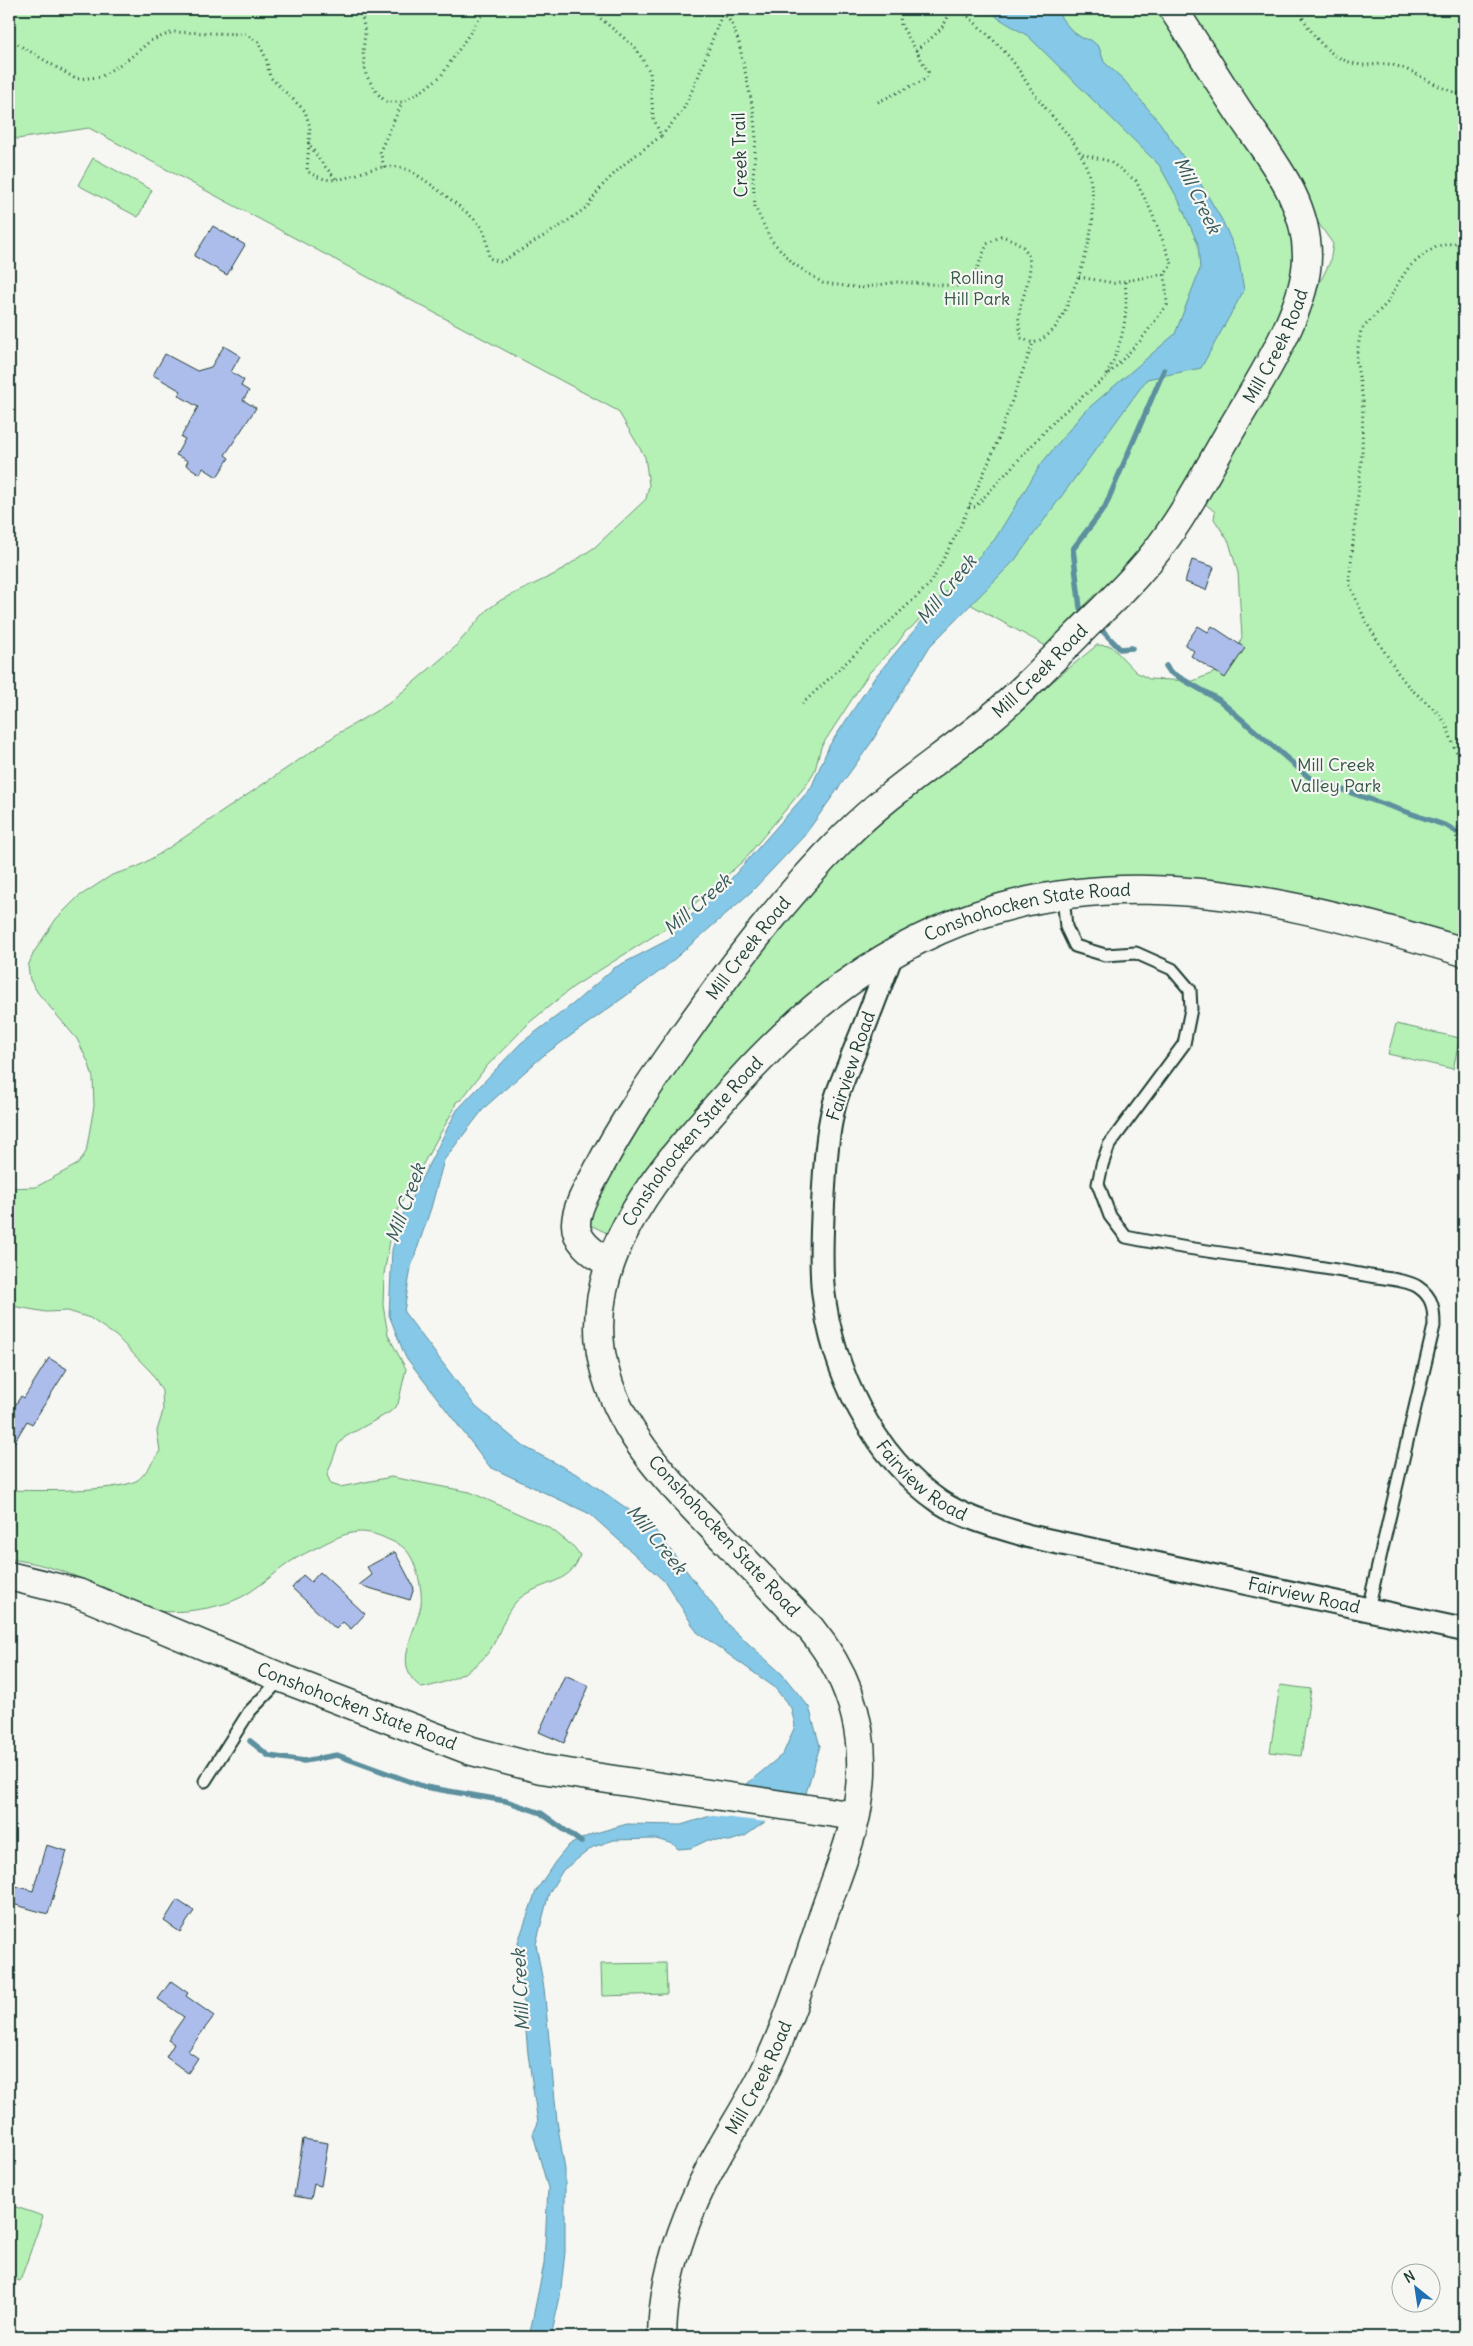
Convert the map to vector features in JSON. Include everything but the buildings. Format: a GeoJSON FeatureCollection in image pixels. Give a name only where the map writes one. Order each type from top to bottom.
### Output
{"type":"FeatureCollection","features":[{"type":"Feature","properties":{"kind":"main road","name":"Mill Creek Road"},"geometry":{"type":"LineString","coordinates":[[609,1264],[591,1252],[577,1233],[576,1225],[581,1202],[623,1123],[715,990],[770,919],[845,836],[909,779],[994,715],[1137,575],[1171,534],[1271,360],[1295,310],[1304,283],[1306,266],[1305,232],[1300,211],[1289,185],[1173,9]]}},
{"type":"Feature","properties":{"kind":"main road","name":"Conshohocken State Road"},"geometry":{"type":"LineString","coordinates":[[9,1576],[78,1593],[282,1678],[472,1752],[506,1762],[541,1770],[855,1816],[860,1776],[859,1731],[854,1707],[838,1666],[811,1629],[661,1472],[642,1447],[616,1401],[601,1358],[598,1334],[602,1288],[609,1264],[625,1231],[672,1158],[731,1091],[768,1053],[844,985],[892,954],[970,916],[1024,901],[1063,895],[1149,890],[1247,898],[1330,914],[1464,952]]}},
{"type":"Feature","properties":{"kind":"main road","name":"Mill Creek Road"},"geometry":{"type":"LineString","coordinates":[[662,2337],[667,2283],[684,2227],[693,2203],[708,2173],[767,2068],[794,2007],[855,1816]]}},
{"type":"Feature","properties":{"kind":"street","name":"Fairview Road"},"geometry":{"type":"LineString","coordinates":[[892,954],[834,1104],[828,1131],[825,1162],[821,1257],[828,1325],[838,1360],[852,1395],[869,1426],[890,1454],[914,1481],[942,1503],[982,1522],[1028,1536],[1464,1630]]}},
{"type":"Feature","properties":{"kind":"lane"},"geometry":{"type":"LineString","coordinates":[[1063,895],[1066,927],[1076,946],[1105,955],[1136,954],[1172,969],[1190,990],[1191,1009],[1184,1044],[1110,1145],[1102,1165],[1098,1184],[1110,1216],[1126,1237],[1224,1254],[1347,1271],[1416,1286],[1428,1295],[1434,1304],[1434,1326],[1368,1609]]}},
{"type":"Feature","properties":{"kind":"lane"},"geometry":{"type":"LineString","coordinates":[[205,1781],[249,1712],[282,1678]]}},
{"type":"Feature","properties":{"kind":"path"},"geometry":{"type":"LineString","coordinates":[[360,9],[364,32],[363,52],[366,75],[377,93],[386,102],[402,102],[423,90],[441,76],[486,9]]}},
{"type":"Feature","properties":{"kind":"path"},"geometry":{"type":"LineString","coordinates":[[589,9],[635,47],[650,72],[653,117],[661,136]]}},
{"type":"Feature","properties":{"kind":"path"},"geometry":{"type":"LineString","coordinates":[[878,102],[926,79],[928,72],[902,26],[899,9]]}},
{"type":"Feature","properties":{"kind":"path"},"geometry":{"type":"LineString","coordinates":[[916,50],[942,27],[949,16],[950,9]]}},
{"type":"Feature","properties":{"kind":"path"},"geometry":{"type":"LineString","coordinates":[[802,704],[931,583],[969,507],[994,450],[1033,343],[1046,338],[1060,320],[1078,277],[1088,244],[1093,206],[1090,178],[1081,154],[1033,92],[1013,62],[961,9]]}},
{"type":"Feature","properties":{"kind":"path"},"geometry":{"type":"LineString","coordinates":[[1298,9],[1309,28],[1334,56],[1345,62],[1364,65],[1391,64],[1414,71],[1437,86],[1464,96]]}},
{"type":"Feature","properties":{"kind":"path","name":"Creek Trail"},"geometry":{"type":"LineString","coordinates":[[384,167],[406,169],[429,183],[481,225],[487,242],[489,258],[501,262],[562,225],[587,207],[602,186],[623,165],[661,136],[682,112],[697,80],[723,10]]}},
{"type":"Feature","properties":{"kind":"path","name":"Creek Trail"},"geometry":{"type":"LineString","coordinates":[[723,10],[732,24],[739,43],[753,109],[756,139],[753,178],[755,207],[771,240],[794,264],[823,283],[861,288],[896,282],[958,286],[975,274],[987,244],[1002,236],[1014,239],[1027,250],[1031,264],[1018,316],[1021,338],[1033,343]]}},
{"type":"Feature","properties":{"kind":"path"},"geometry":{"type":"LineString","coordinates":[[9,38],[76,79],[100,78],[130,58],[150,41],[173,32],[245,34],[258,42],[266,58],[270,77],[305,110],[310,127],[307,171],[319,179],[337,180],[384,167],[380,151],[402,102]]}},
{"type":"Feature","properties":{"kind":"path"},"geometry":{"type":"LineString","coordinates":[[308,142],[321,162],[337,180]]}},
{"type":"Feature","properties":{"kind":"path"},"geometry":{"type":"LineString","coordinates":[[969,507],[975,507],[1058,417],[1105,378],[1140,341],[1167,305],[1165,274],[1172,264],[1136,181],[1109,161],[1081,154]]}},
{"type":"Feature","properties":{"kind":"path"},"geometry":{"type":"LineString","coordinates":[[1464,238],[1455,243],[1438,246],[1409,267],[1398,282],[1388,302],[1362,330],[1356,359],[1363,400],[1362,455],[1349,583],[1366,622],[1404,680],[1439,714],[1446,724],[1455,749],[1464,763]]}},
{"type":"Feature","properties":{"kind":"path"},"geometry":{"type":"LineString","coordinates":[[1078,277],[1114,283],[1165,274]]}},
{"type":"Feature","properties":{"kind":"path"},"geometry":{"type":"LineString","coordinates":[[1105,378],[1119,348],[1128,308],[1125,282]]}},
{"type":"Feature","properties":{"kind":"path"},"geometry":{"type":"LineString","coordinates":[[1464,814],[1460,817],[1456,840],[1464,851]]}},
{"type":"Feature","properties":{"kind":"green space","name":"Rolling Hill Park"},"geometry":{"type":"Polygon","coordinates":[[[9,9],[1160,9],[1302,221],[1304,279],[1162,531],[1046,646],[946,591],[906,631],[897,644],[869,673],[821,747],[815,770],[807,784],[743,861],[671,925],[573,987],[530,1022],[486,1067],[462,1099],[456,1102],[454,1109],[401,1203],[393,1224],[384,1274],[383,1305],[388,1335],[406,1369],[398,1404],[390,1412],[345,1437],[338,1445],[327,1475],[331,1484],[340,1487],[391,1477],[470,1492],[550,1528],[574,1547],[580,1555],[569,1573],[523,1596],[515,1603],[507,1614],[490,1650],[477,1665],[451,1680],[431,1686],[422,1688],[413,1679],[408,1670],[406,1659],[421,1605],[420,1583],[415,1566],[408,1553],[402,1547],[377,1535],[361,1532],[337,1538],[293,1560],[255,1589],[228,1603],[172,1612],[147,1610],[80,1578],[46,1566],[9,1559],[9,1490],[93,1489],[125,1485],[136,1481],[146,1471],[160,1451],[157,1431],[163,1411],[162,1391],[152,1373],[116,1336],[90,1318],[68,1311],[46,1312],[12,1306],[9,1308],[9,1188],[36,1187],[78,1164],[86,1152],[94,1106],[93,1078],[89,1064],[77,1039],[38,993],[30,980],[28,966],[34,952],[56,919],[78,897],[112,875],[137,867],[161,853],[339,733],[388,704],[454,648],[487,610],[501,600],[557,573],[595,547],[646,499],[649,485],[645,457],[618,411],[89,128],[17,139],[9,133],[9,9]]]}},
{"type":"Feature","properties":{"kind":"green space","name":"Mill Creek Valley Park"},"geometry":{"type":"Polygon","coordinates":[[[1174,9],[1464,9],[1464,942],[1249,888],[947,915],[888,941],[830,982],[683,1133],[607,1233],[588,1224],[601,1183],[672,1065],[806,889],[876,815],[1018,710],[1097,645],[1111,646],[1136,672],[1149,679],[1193,681],[1218,671],[1233,657],[1242,637],[1238,573],[1229,542],[1214,519],[1215,512],[1202,501],[1321,280],[1330,262],[1333,244],[1257,135],[1174,9]]]}},
{"type":"Feature","properties":{"kind":"green space"},"geometry":{"type":"Polygon","coordinates":[[[93,158],[152,190],[138,217],[78,185],[93,158]]]}},
{"type":"Feature","properties":{"kind":"green space"},"geometry":{"type":"Polygon","coordinates":[[[1396,1024],[1460,1038],[1453,1069],[1388,1054],[1396,1024]]]}},
{"type":"Feature","properties":{"kind":"green space"},"geometry":{"type":"Polygon","coordinates":[[[1280,1685],[1311,1689],[1301,1756],[1270,1752],[1280,1685]]]}},
{"type":"Feature","properties":{"kind":"green space"},"geometry":{"type":"Polygon","coordinates":[[[666,1963],[667,1994],[602,1996],[601,1964],[666,1963]]]}},
{"type":"Feature","properties":{"kind":"green space"},"geometry":{"type":"Polygon","coordinates":[[[13,2206],[43,2216],[20,2281],[9,2277],[9,2218],[13,2206]]]}},
{"type":"Feature","properties":{"kind":"water","name":"Mill Creek"},"geometry":{"type":"Polygon","coordinates":[[[988,9],[1057,9],[1062,19],[1072,31],[1082,38],[1091,40],[1099,47],[1104,62],[1123,79],[1160,123],[1196,176],[1222,220],[1238,256],[1244,290],[1201,368],[1147,379],[1015,560],[930,646],[871,743],[804,836],[751,892],[663,969],[544,1055],[485,1107],[444,1160],[431,1208],[411,1267],[404,1312],[476,1407],[523,1446],[582,1477],[652,1526],[729,1626],[782,1674],[809,1707],[820,1746],[806,1793],[745,1836],[730,1841],[708,1840],[691,1848],[678,1849],[673,1844],[656,1839],[614,1840],[593,1847],[563,1870],[549,1893],[536,1944],[544,1988],[557,2121],[565,2170],[565,2252],[560,2297],[551,2337],[529,2337],[544,2264],[548,2188],[533,2134],[538,2123],[528,2054],[518,1942],[536,1891],[569,1845],[592,1834],[627,1824],[681,1825],[707,1817],[783,1754],[795,1726],[791,1708],[774,1687],[697,1632],[665,1582],[590,1514],[490,1467],[405,1356],[389,1315],[392,1250],[402,1216],[457,1110],[521,1043],[573,1004],[614,968],[668,940],[686,919],[715,897],[811,788],[829,746],[875,677],[943,596],[995,539],[1041,464],[1084,412],[1175,334],[1200,269],[1198,244],[1179,201],[1159,165],[1028,36],[998,18],[988,9]]]}},
{"type":"Feature","properties":{"kind":"pier"},"geometry":{"type":"Polygon","coordinates":[[[738,1787],[783,1811],[767,1822],[705,1815],[738,1787]]]}},
{"type":"Feature","properties":{"kind":"waterway"},"geometry":{"type":"LineString","coordinates":[[1087,615],[1080,608],[1073,549],[1105,507],[1164,370]]}},
{"type":"Feature","properties":{"kind":"waterway"},"geometry":{"type":"LineString","coordinates":[[1097,625],[1120,649],[1132,648]]}},
{"type":"Feature","properties":{"kind":"waterway"},"geometry":{"type":"LineString","coordinates":[[1166,666],[1170,672],[1219,700],[1311,779],[1447,826],[1460,834],[1464,841]]}},
{"type":"Feature","properties":{"kind":"waterway"},"geometry":{"type":"LineString","coordinates":[[250,1741],[269,1756],[304,1761],[337,1755],[425,1787],[506,1801],[541,1813],[581,1842]]}}]}
